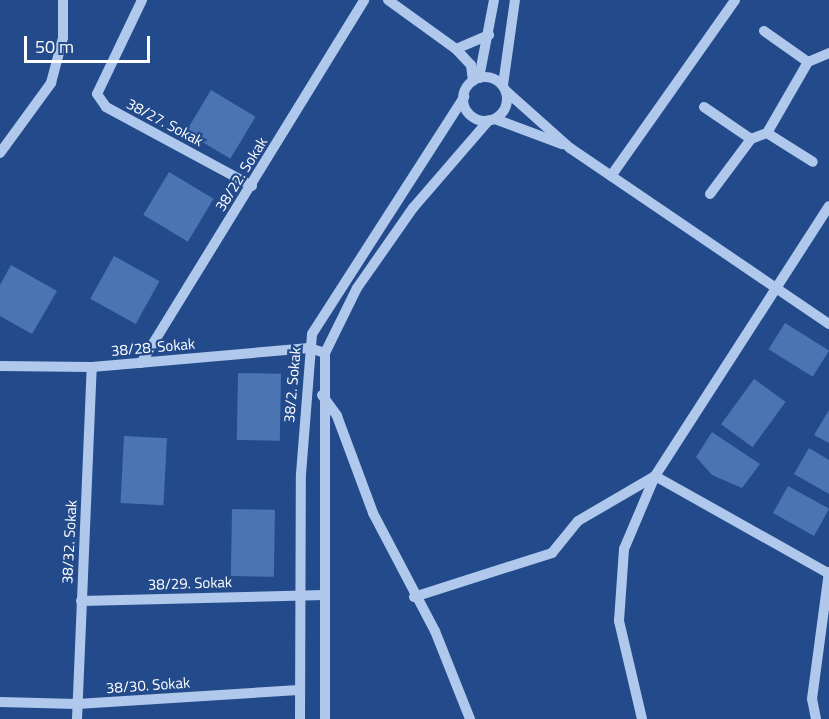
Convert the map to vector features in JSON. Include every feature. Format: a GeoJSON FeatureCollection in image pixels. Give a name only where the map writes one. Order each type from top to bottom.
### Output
{"type":"FeatureCollection","features":[{"type":"Feature","properties":{"kind":"street"},"geometry":{"type":"LineString","coordinates":[[0,153],[51,83],[63,38],[63,0]]}},
{"type":"Feature","properties":{"kind":"street","name":"38/27. Sokak"},"geometry":{"type":"LineString","coordinates":[[142,0],[97,94],[106,107],[252,186]]}},
{"type":"Feature","properties":{"kind":"street","name":"38/22. Sokak"},"geometry":{"type":"LineString","coordinates":[[141,363],[252,186],[364,0]]}},
{"type":"Feature","properties":{"kind":"street"},"geometry":{"type":"LineString","coordinates":[[388,0],[456,49],[471,65],[476,79]]}},
{"type":"Feature","properties":{"kind":"street"},"geometry":{"type":"LineString","coordinates":[[495,0],[489,35],[476,79],[464,97],[471,115],[492,119],[570,148]]}},
{"type":"Feature","properties":{"kind":"street"},"geometry":{"type":"LineString","coordinates":[[492,119],[507,104],[504,88],[515,0]]}},
{"type":"Feature","properties":{"kind":"street"},"geometry":{"type":"LineString","coordinates":[[611,176],[735,0]]}},
{"type":"Feature","properties":{"kind":"street"},"geometry":{"type":"LineString","coordinates":[[764,31],[808,62]]}},
{"type":"Feature","properties":{"kind":"street"},"geometry":{"type":"LineString","coordinates":[[456,49],[489,35]]}},
{"type":"Feature","properties":{"kind":"street"},"geometry":{"type":"LineString","coordinates":[[710,194],[751,139],[767,133],[808,62],[829,53]]}},
{"type":"Feature","properties":{"kind":"street"},"geometry":{"type":"LineString","coordinates":[[476,79],[504,88],[570,148],[829,324]]}},
{"type":"Feature","properties":{"kind":"street","name":"38/2. Sokak"},"geometry":{"type":"LineString","coordinates":[[300,719],[301,488],[309,348],[329,302],[464,97]]}},
{"type":"Feature","properties":{"kind":"street"},"geometry":{"type":"LineString","coordinates":[[705,107],[751,139]]}},
{"type":"Feature","properties":{"kind":"street","name":"38/2. Sokak"},"geometry":{"type":"LineString","coordinates":[[325,719],[322,395],[325,353],[357,288],[407,217],[492,119]]}},
{"type":"Feature","properties":{"kind":"street"},"geometry":{"type":"LineString","coordinates":[[767,133],[813,162]]}},
{"type":"Feature","properties":{"kind":"street"},"geometry":{"type":"LineString","coordinates":[[642,719],[619,621],[617,590],[624,549],[655,476],[774,286],[829,206]]}},
{"type":"Feature","properties":{"kind":"street"},"geometry":{"type":"LineString","coordinates":[[309,348],[325,353]]}},
{"type":"Feature","properties":{"kind":"street","name":"38/28. Sokak"},"geometry":{"type":"LineString","coordinates":[[0,366],[92,367],[309,348]]}},
{"type":"Feature","properties":{"kind":"street","name":"38/32. Sokak"},"geometry":{"type":"LineString","coordinates":[[77,719],[92,367]]}},
{"type":"Feature","properties":{"kind":"street"},"geometry":{"type":"LineString","coordinates":[[322,395],[337,416],[346,452],[414,597],[435,631],[471,719]]}},
{"type":"Feature","properties":{"kind":"street"},"geometry":{"type":"LineString","coordinates":[[655,476],[829,572],[812,699],[816,719]]}},
{"type":"Feature","properties":{"kind":"street"},"geometry":{"type":"LineString","coordinates":[[414,597],[552,553],[579,521],[655,476]]}},
{"type":"Feature","properties":{"kind":"street"},"geometry":{"type":"LineString","coordinates":[[301,488],[323,488]]}},
{"type":"Feature","properties":{"kind":"street","name":"38/29. Sokak"},"geometry":{"type":"LineString","coordinates":[[81,601],[324,595]]}},
{"type":"Feature","properties":{"kind":"street","name":"38/30. Sokak"},"geometry":{"type":"LineString","coordinates":[[0,702],[77,704],[299,690]]}},
{"type":"Feature","properties":{"kind":"building"},"geometry":{"type":"Polygon","coordinates":[[[211,90],[256,117],[230,159],[186,132],[211,90]]]}},
{"type":"Feature","properties":{"kind":"building"},"geometry":{"type":"Polygon","coordinates":[[[169,172],[214,199],[188,242],[143,215],[169,172]]]}},
{"type":"Feature","properties":{"kind":"building"},"geometry":{"type":"Polygon","coordinates":[[[114,256],[159,281],[136,324],[90,299],[114,256]]]}},
{"type":"Feature","properties":{"kind":"building"},"geometry":{"type":"Polygon","coordinates":[[[11,265],[57,291],[32,334],[0,316],[0,285],[11,265]]]}},
{"type":"Feature","properties":{"kind":"building"},"geometry":{"type":"Polygon","coordinates":[[[785,323],[829,350],[813,377],[769,349],[785,323]]]}},
{"type":"Feature","properties":{"kind":"building"},"geometry":{"type":"Polygon","coordinates":[[[238,373],[281,374],[280,441],[237,440],[238,373]]]}},
{"type":"Feature","properties":{"kind":"building"},"geometry":{"type":"Polygon","coordinates":[[[754,379],[786,402],[753,447],[721,424],[754,379]]]}},
{"type":"Feature","properties":{"kind":"building"},"geometry":{"type":"Polygon","coordinates":[[[829,410],[829,443],[814,435],[829,410]]]}},
{"type":"Feature","properties":{"kind":"building"},"geometry":{"type":"Polygon","coordinates":[[[712,432],[760,464],[742,488],[712,475],[696,457],[712,432]]]}},
{"type":"Feature","properties":{"kind":"building"},"geometry":{"type":"Polygon","coordinates":[[[124,436],[167,438],[163,505],[120,503],[124,436]]]}},
{"type":"Feature","properties":{"kind":"building"},"geometry":{"type":"Polygon","coordinates":[[[809,448],[829,460],[829,494],[794,474],[809,448]]]}},
{"type":"Feature","properties":{"kind":"building"},"geometry":{"type":"Polygon","coordinates":[[[788,486],[829,509],[814,536],[773,513],[788,486]]]}},
{"type":"Feature","properties":{"kind":"building"},"geometry":{"type":"Polygon","coordinates":[[[232,509],[275,510],[274,577],[231,576],[232,509]]]}}]}
